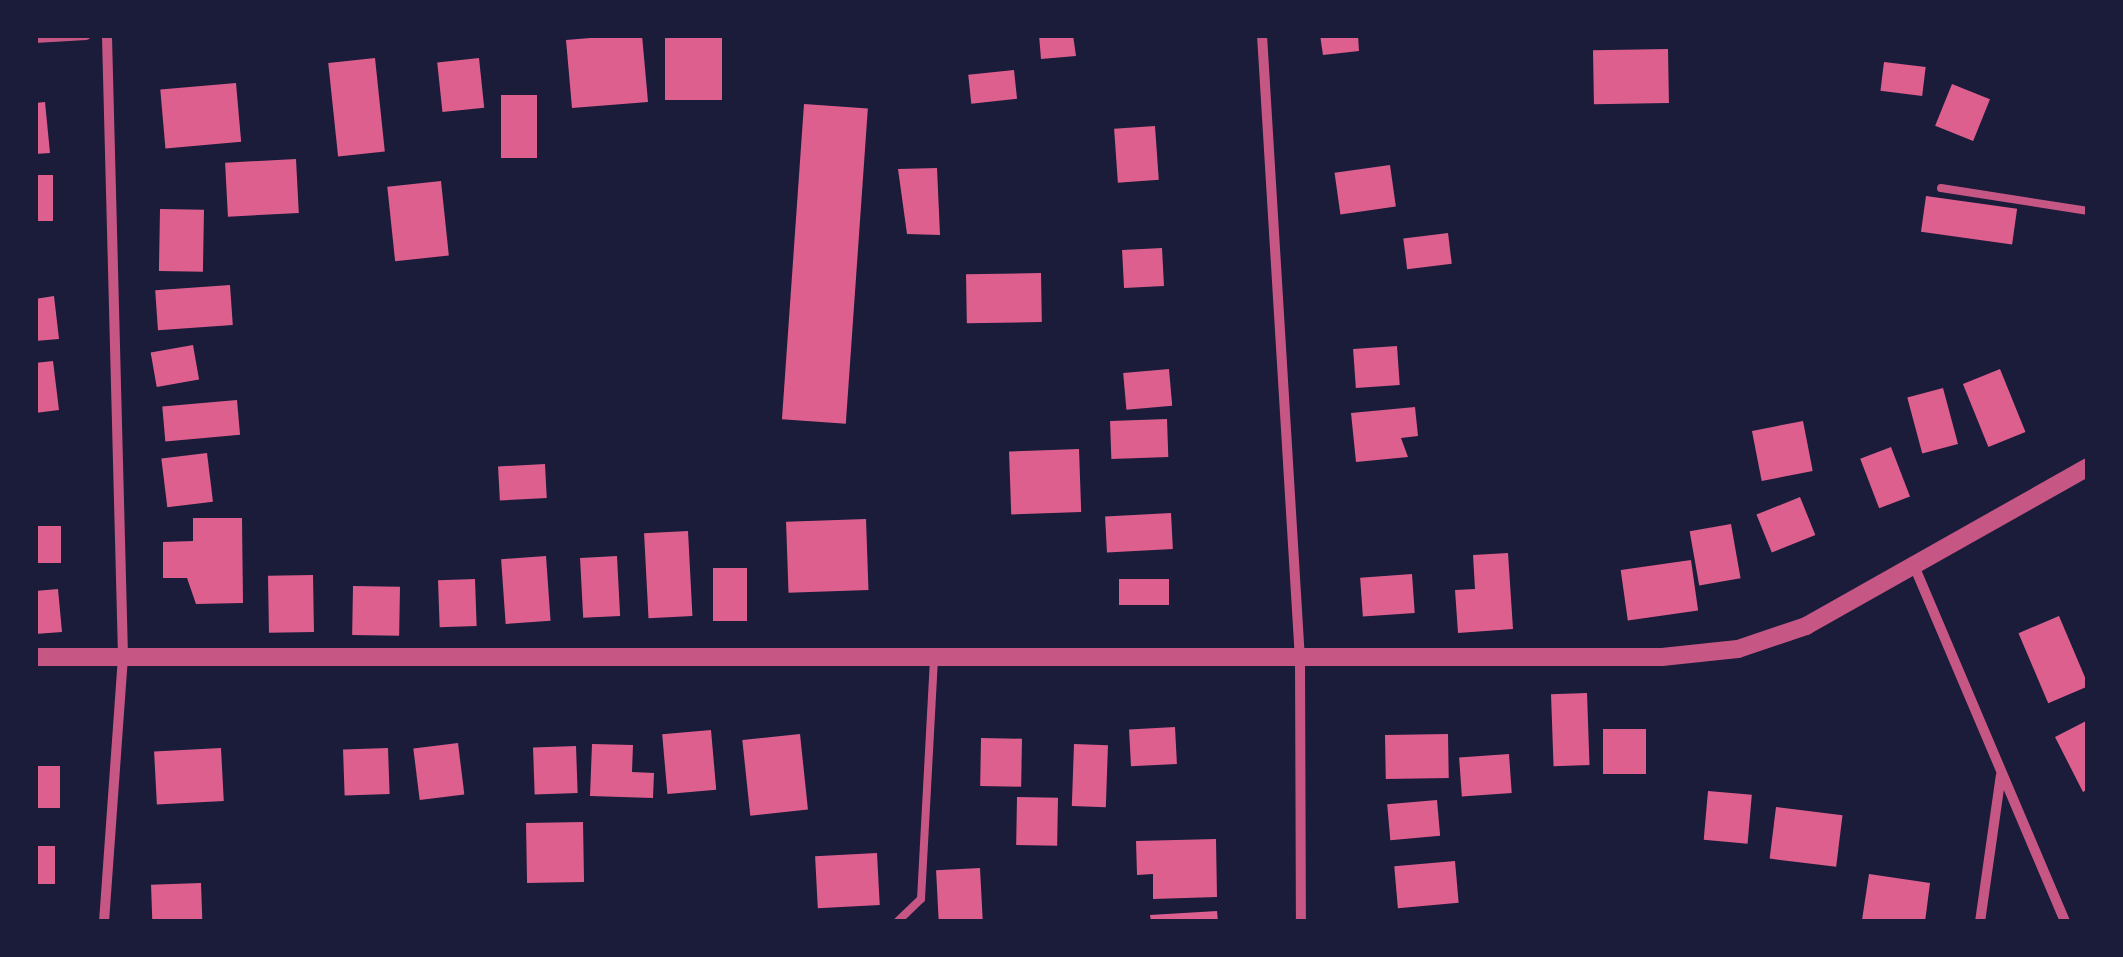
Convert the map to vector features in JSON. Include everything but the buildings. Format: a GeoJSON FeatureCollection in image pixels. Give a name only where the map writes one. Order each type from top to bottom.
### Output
{"type":"FeatureCollection","features":[{"type":"Feature","properties":{"kind":"street"},"geometry":{"type":"LineString","coordinates":[[35,38],[86,35]]}},
{"type":"Feature","properties":{"kind":"street"},"geometry":{"type":"LineString","coordinates":[[104,922],[123,656],[107,35]]}},
{"type":"Feature","properties":{"kind":"street"},"geometry":{"type":"LineString","coordinates":[[1262,35],[1300,660],[1300,922]]}},
{"type":"Feature","properties":{"kind":"street"},"geometry":{"type":"LineString","coordinates":[[35,657],[1300,660],[1662,657],[1738,650],[1806,626],[1915,568],[2088,467]]}},
{"type":"Feature","properties":{"kind":"street"},"geometry":{"type":"LineString","coordinates":[[1915,568],[2065,922]]}},
{"type":"Feature","properties":{"kind":"street"},"geometry":{"type":"LineString","coordinates":[[1980,922],[2002,774]]}},
{"type":"Feature","properties":{"kind":"lane"},"geometry":{"type":"LineString","coordinates":[[1941,188],[2088,211]]}},
{"type":"Feature","properties":{"kind":"lane"},"geometry":{"type":"LineString","coordinates":[[897,922],[920,899],[934,658]]}}]}
